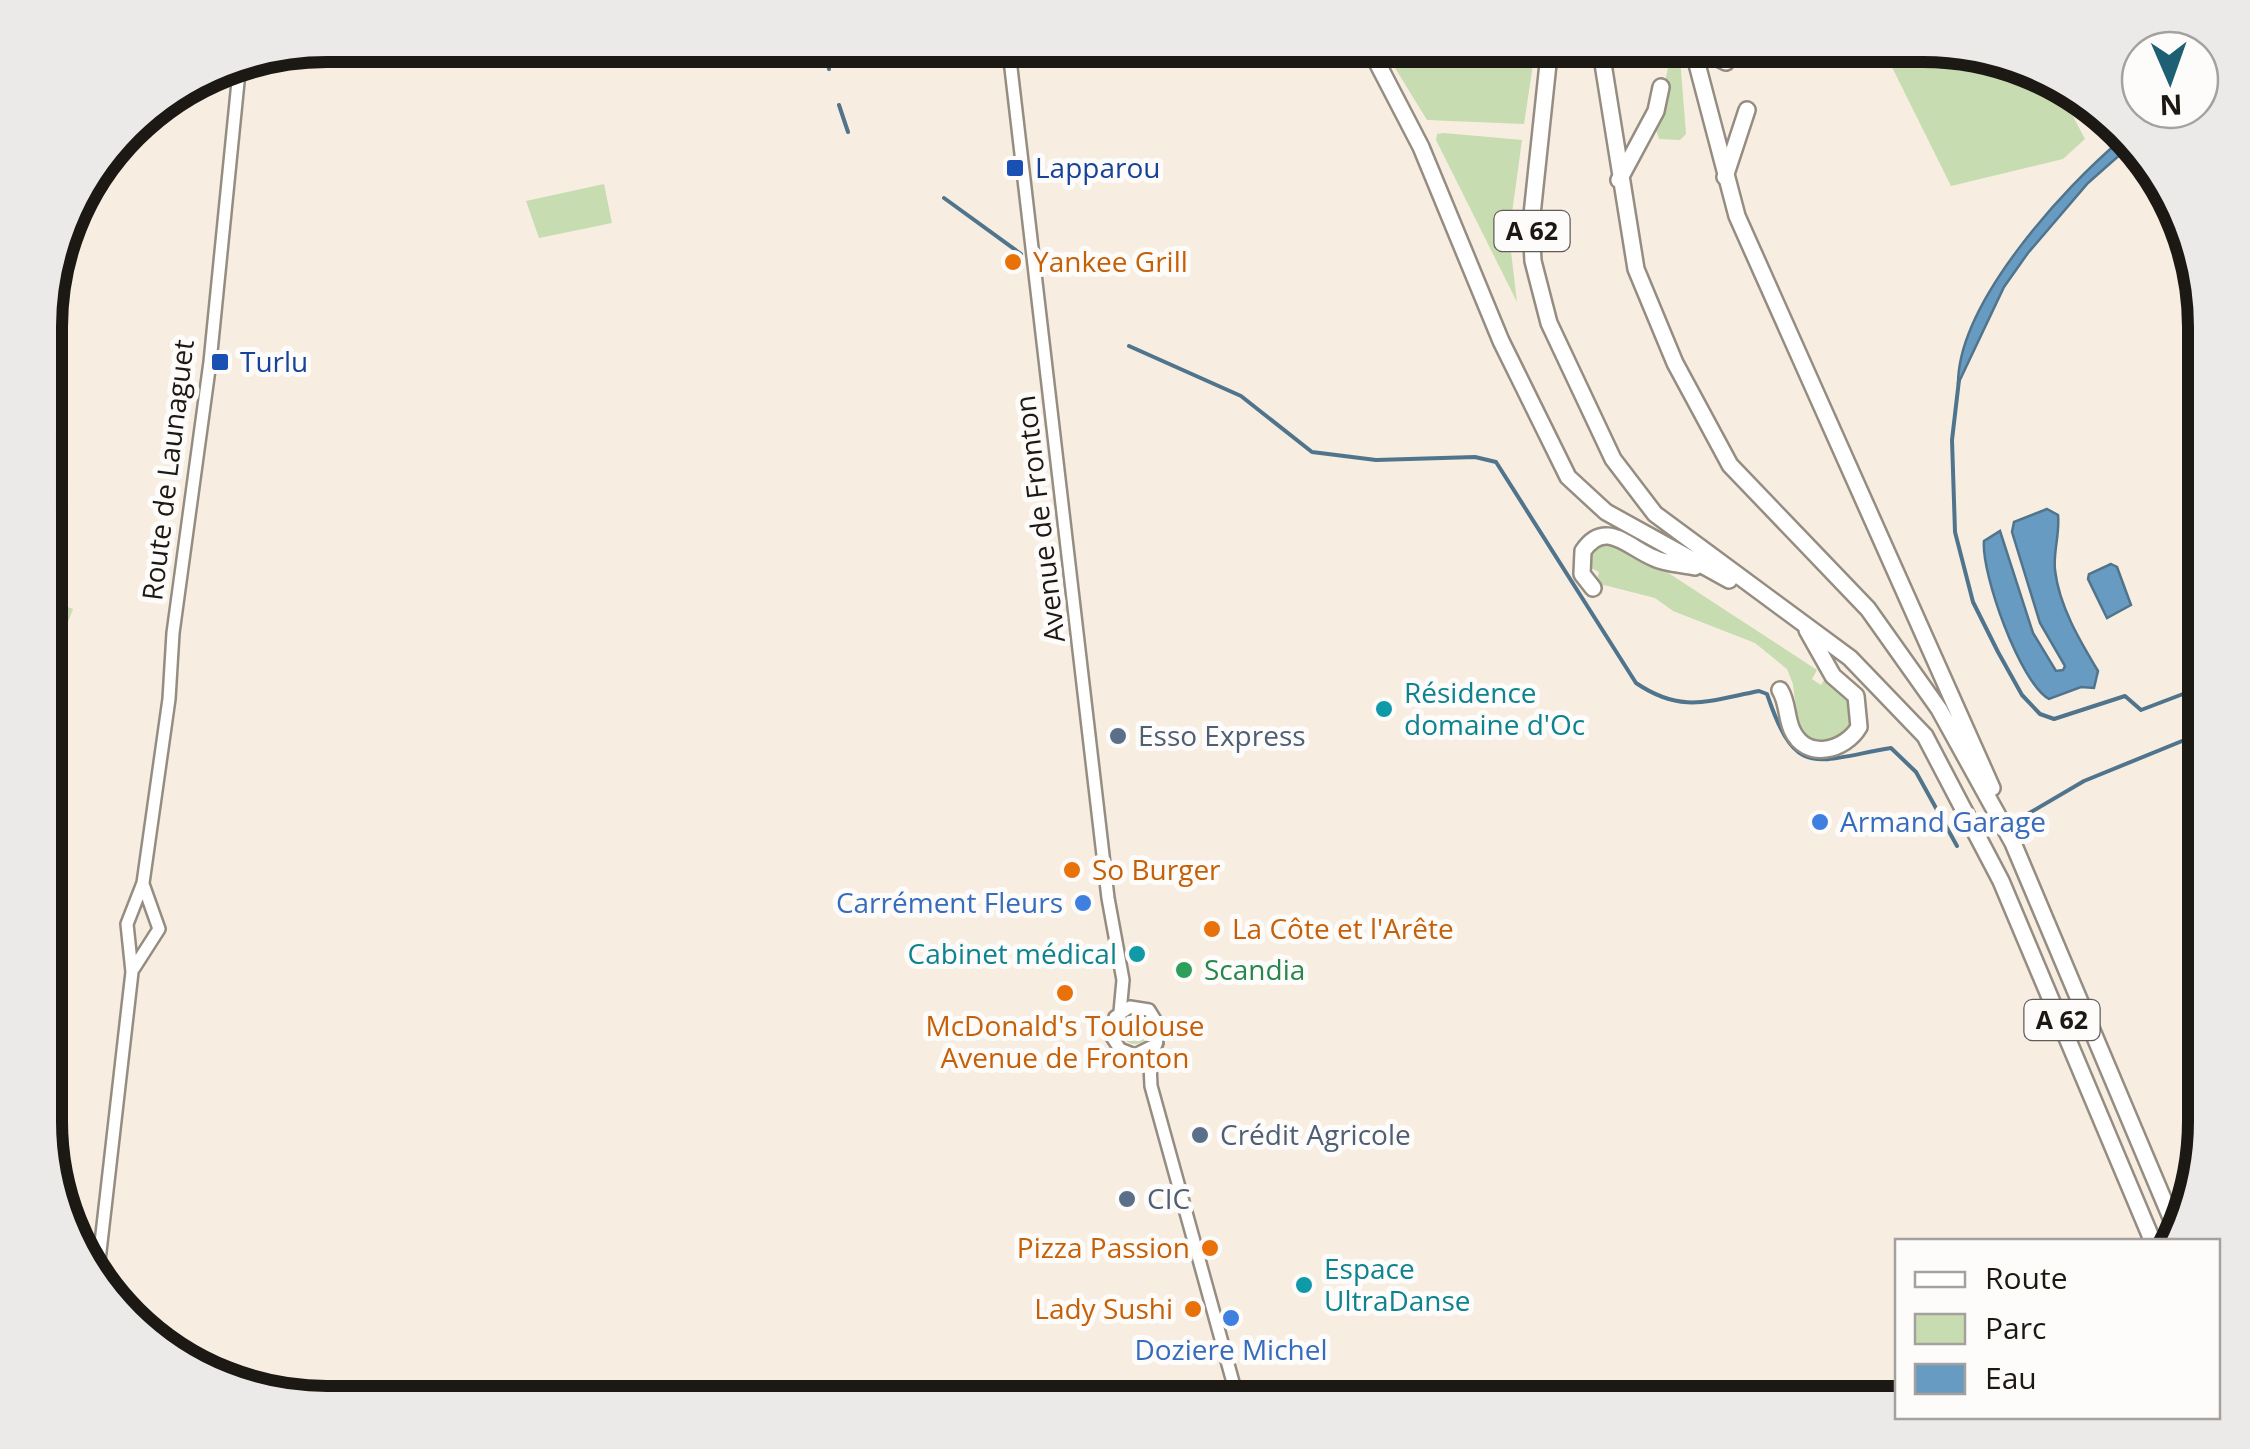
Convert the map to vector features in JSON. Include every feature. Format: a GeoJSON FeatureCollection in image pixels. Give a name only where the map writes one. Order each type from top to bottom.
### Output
{"type":"FeatureCollection","features":[{"type":"Feature","properties":{"kind":"highway"},"geometry":{"type":"LineString","coordinates":[[1379,62],[1502,342],[1568,477],[1606,512],[1772,604]]}},
{"type":"Feature","properties":{"kind":"highway","name":"A 62"},"geometry":{"type":"LineString","coordinates":[[1548,62],[1531,224],[1534,261],[1549,323],[1630,486],[1655,514],[1879,685],[1905,710],[1943,763],[2002,881],[2152,1239]]}},
{"type":"Feature","properties":{"kind":"highway","name":"A 62"},"geometry":{"type":"LineString","coordinates":[[1602,62],[1636,269],[1648,306],[1712,438],[1760,500],[1868,609],[1906,659],[2013,843],[2170,1215]]}},
{"type":"Feature","properties":{"kind":"highway"},"geometry":{"type":"LineString","coordinates":[[1696,62],[1725,177],[1776,311],[1922,625],[2013,843]]}},
{"type":"Feature","properties":{"kind":"highway"},"geometry":{"type":"LineString","coordinates":[[1619,180],[1656,110],[1660,87]]}},
{"type":"Feature","properties":{"kind":"highway"},"geometry":{"type":"LineString","coordinates":[[1725,177],[1747,110]]}},
{"type":"Feature","properties":{"kind":"highway"},"geometry":{"type":"LineString","coordinates":[[1593,588],[1580,562],[1588,542],[1606,535],[1619,536],[1655,560],[1709,570]]}},
{"type":"Feature","properties":{"kind":"highway"},"geometry":{"type":"LineString","coordinates":[[1780,690],[1794,734],[1806,745],[1832,750],[1850,739],[1859,727],[1856,696],[1832,676],[1805,627]]}},
{"type":"Feature","properties":{"kind":"main road","name":"Avenue de Fronton"},"geometry":{"type":"LineString","coordinates":[[1017,62],[1112,931],[1123,980],[1120,1012]]}},
{"type":"Feature","properties":{"kind":"main road","name":"Route de Launaguet"},"geometry":{"type":"LineString","coordinates":[[99,1256],[132,972],[131,917],[143,883],[210,362],[238,78]]}},
{"type":"Feature","properties":{"kind":"main road","name":"Route de Launaguet"},"geometry":{"type":"LineString","coordinates":[[132,972],[160,930],[143,883]]}},
{"type":"Feature","properties":{"kind":"main road"},"geometry":{"type":"LineString","coordinates":[[131,917],[140,911],[152,913]]}},
{"type":"Feature","properties":{"kind":"main road"},"geometry":{"type":"LineString","coordinates":[[130,936],[140,943],[149,942]]}},
{"type":"Feature","properties":{"kind":"main road","name":"Avenue de Fronton"},"geometry":{"type":"LineString","coordinates":[[1123,980],[1142,1007]]}},
{"type":"Feature","properties":{"kind":"main road"},"geometry":{"type":"LineString","coordinates":[[1151,1086],[1112,1037],[1112,1023],[1120,1012],[1142,1007],[1158,1021],[1150,1064],[1151,1086],[1234,1386]]}},
{"type":"Feature","properties":{"kind":"main road"},"geometry":{"type":"LineString","coordinates":[[1128,1054],[1143,1054],[1156,1044]]}},
{"type":"Feature","properties":{"kind":"green space"},"geometry":{"type":"Polygon","coordinates":[[[1391,62],[1533,62],[1524,124],[1427,120],[1391,62]]]}},
{"type":"Feature","properties":{"kind":"green space"},"geometry":{"type":"Polygon","coordinates":[[[1669,62],[1680,62],[1686,134],[1680,140],[1659,139],[1655,127],[1669,62]]]}},
{"type":"Feature","properties":{"kind":"green space"},"geometry":{"type":"Polygon","coordinates":[[[1889,62],[1957,65],[2024,83],[2067,105],[2085,139],[2063,159],[1951,186],[1889,62]]]}},
{"type":"Feature","properties":{"kind":"green space"},"geometry":{"type":"Polygon","coordinates":[[[1437,134],[1522,140],[1509,235],[1517,302],[1436,140],[1437,134]]]}},
{"type":"Feature","properties":{"kind":"green space"},"geometry":{"type":"Polygon","coordinates":[[[604,184],[612,223],[539,238],[526,201],[604,184]]]}},
{"type":"Feature","properties":{"kind":"green space"},"geometry":{"type":"Polygon","coordinates":[[[1599,541],[1630,548],[1817,670],[1812,679],[1821,685],[1826,677],[1852,699],[1848,705],[1854,704],[1855,721],[1840,740],[1813,743],[1799,732],[1793,684],[1787,669],[1755,643],[1673,611],[1655,598],[1596,583],[1599,572],[1591,568],[1589,576],[1586,556],[1599,541]]]}},
{"type":"Feature","properties":{"kind":"green space"},"geometry":{"type":"Polygon","coordinates":[[[62,605],[73,609],[62,638],[62,605]]]}},
{"type":"Feature","properties":{"kind":"green space"},"geometry":{"type":"Polygon","coordinates":[[[1135,1016],[1145,1020],[1149,1030],[1145,1040],[1135,1044],[1125,1040],[1121,1030],[1125,1020],[1135,1016]]]}},
{"type":"Feature","properties":{"kind":"water"},"geometry":{"type":"Polygon","coordinates":[[[2115,146],[2122,153],[2088,183],[2028,253],[2004,287],[1958,384],[1963,352],[1975,318],[1994,284],[2044,216],[2115,146]]]}},
{"type":"Feature","properties":{"kind":"water"},"geometry":{"type":"Polygon","coordinates":[[[2047,509],[2058,515],[2055,563],[2061,597],[2098,671],[2094,688],[2081,687],[2049,699],[2026,672],[2004,626],[1989,577],[1984,541],[2000,531],[2033,633],[2056,671],[2063,670],[2065,666],[2040,623],[2012,532],[2014,522],[2047,509]]]}},
{"type":"Feature","properties":{"kind":"water"},"geometry":{"type":"Polygon","coordinates":[[[2111,564],[2117,567],[2131,605],[2107,618],[2088,579],[2089,574],[2111,564]]]}},
{"type":"Feature","properties":{"kind":"waterway"},"geometry":{"type":"LineString","coordinates":[[828,62],[829,69]]}},
{"type":"Feature","properties":{"kind":"waterway"},"geometry":{"type":"LineString","coordinates":[[839,105],[848,132]]}},
{"type":"Feature","properties":{"kind":"waterway"},"geometry":{"type":"LineString","coordinates":[[944,198],[1021,254]]}},
{"type":"Feature","properties":{"kind":"waterway"},"geometry":{"type":"LineString","coordinates":[[1129,346],[1241,396],[1312,452],[1376,460],[1475,457],[1496,462],[1636,683],[1652,693],[1682,702],[1759,691],[1767,694],[1788,741],[1811,758],[1891,748],[1916,772],[1957,846]]}},
{"type":"Feature","properties":{"kind":"waterway"},"geometry":{"type":"LineString","coordinates":[[1959,380],[1952,440],[1955,532],[1973,602],[2022,695],[2040,714],[2054,719],[2125,696],[2141,710],[2187,692]]}},
{"type":"Feature","properties":{"kind":"waterway"},"geometry":{"type":"LineString","coordinates":[[2026,815],[2084,781],[2187,739]]}},
{"type":"Feature","properties":{"kind":"place","name":"Lapparou"},"geometry":{"type":"Point","coordinates":[1015,168]}},
{"type":"Feature","properties":{"kind":"place","name":"Yankee Grill"},"geometry":{"type":"Point","coordinates":[1013,262]}},
{"type":"Feature","properties":{"kind":"place","name":"Turlu"},"geometry":{"type":"Point","coordinates":[220,362]}},
{"type":"Feature","properties":{"kind":"place","name":"Résidence domaine d'Oc"},"geometry":{"type":"Point","coordinates":[1384,709]}},
{"type":"Feature","properties":{"kind":"place","name":"Esso Express"},"geometry":{"type":"Point","coordinates":[1118,736]}},
{"type":"Feature","properties":{"kind":"place","name":"Armand Garage"},"geometry":{"type":"Point","coordinates":[1820,822]}},
{"type":"Feature","properties":{"kind":"place","name":"So Burger"},"geometry":{"type":"Point","coordinates":[1072,870]}},
{"type":"Feature","properties":{"kind":"place","name":"Carrément Fleurs"},"geometry":{"type":"Point","coordinates":[1083,903]}},
{"type":"Feature","properties":{"kind":"place","name":"La Côte et l'Arête"},"geometry":{"type":"Point","coordinates":[1212,929]}},
{"type":"Feature","properties":{"kind":"place","name":"Cabinet médical"},"geometry":{"type":"Point","coordinates":[1137,954]}},
{"type":"Feature","properties":{"kind":"place","name":"Scandia"},"geometry":{"type":"Point","coordinates":[1184,970]}},
{"type":"Feature","properties":{"kind":"place","name":"McDonald's Toulouse Avenue de Fronton"},"geometry":{"type":"Point","coordinates":[1065,993]}},
{"type":"Feature","properties":{"kind":"place","name":"Crédit Agricole"},"geometry":{"type":"Point","coordinates":[1200,1135]}},
{"type":"Feature","properties":{"kind":"place","name":"CIC"},"geometry":{"type":"Point","coordinates":[1127,1199]}},
{"type":"Feature","properties":{"kind":"place","name":"Pizza Passion"},"geometry":{"type":"Point","coordinates":[1210,1248]}},
{"type":"Feature","properties":{"kind":"place","name":"Espace UltraDanse"},"geometry":{"type":"Point","coordinates":[1304,1285]}},
{"type":"Feature","properties":{"kind":"place","name":"Lady Sushi"},"geometry":{"type":"Point","coordinates":[1193,1309]}},
{"type":"Feature","properties":{"kind":"place","name":"Doziere Michel"},"geometry":{"type":"Point","coordinates":[1231,1318]}}]}
